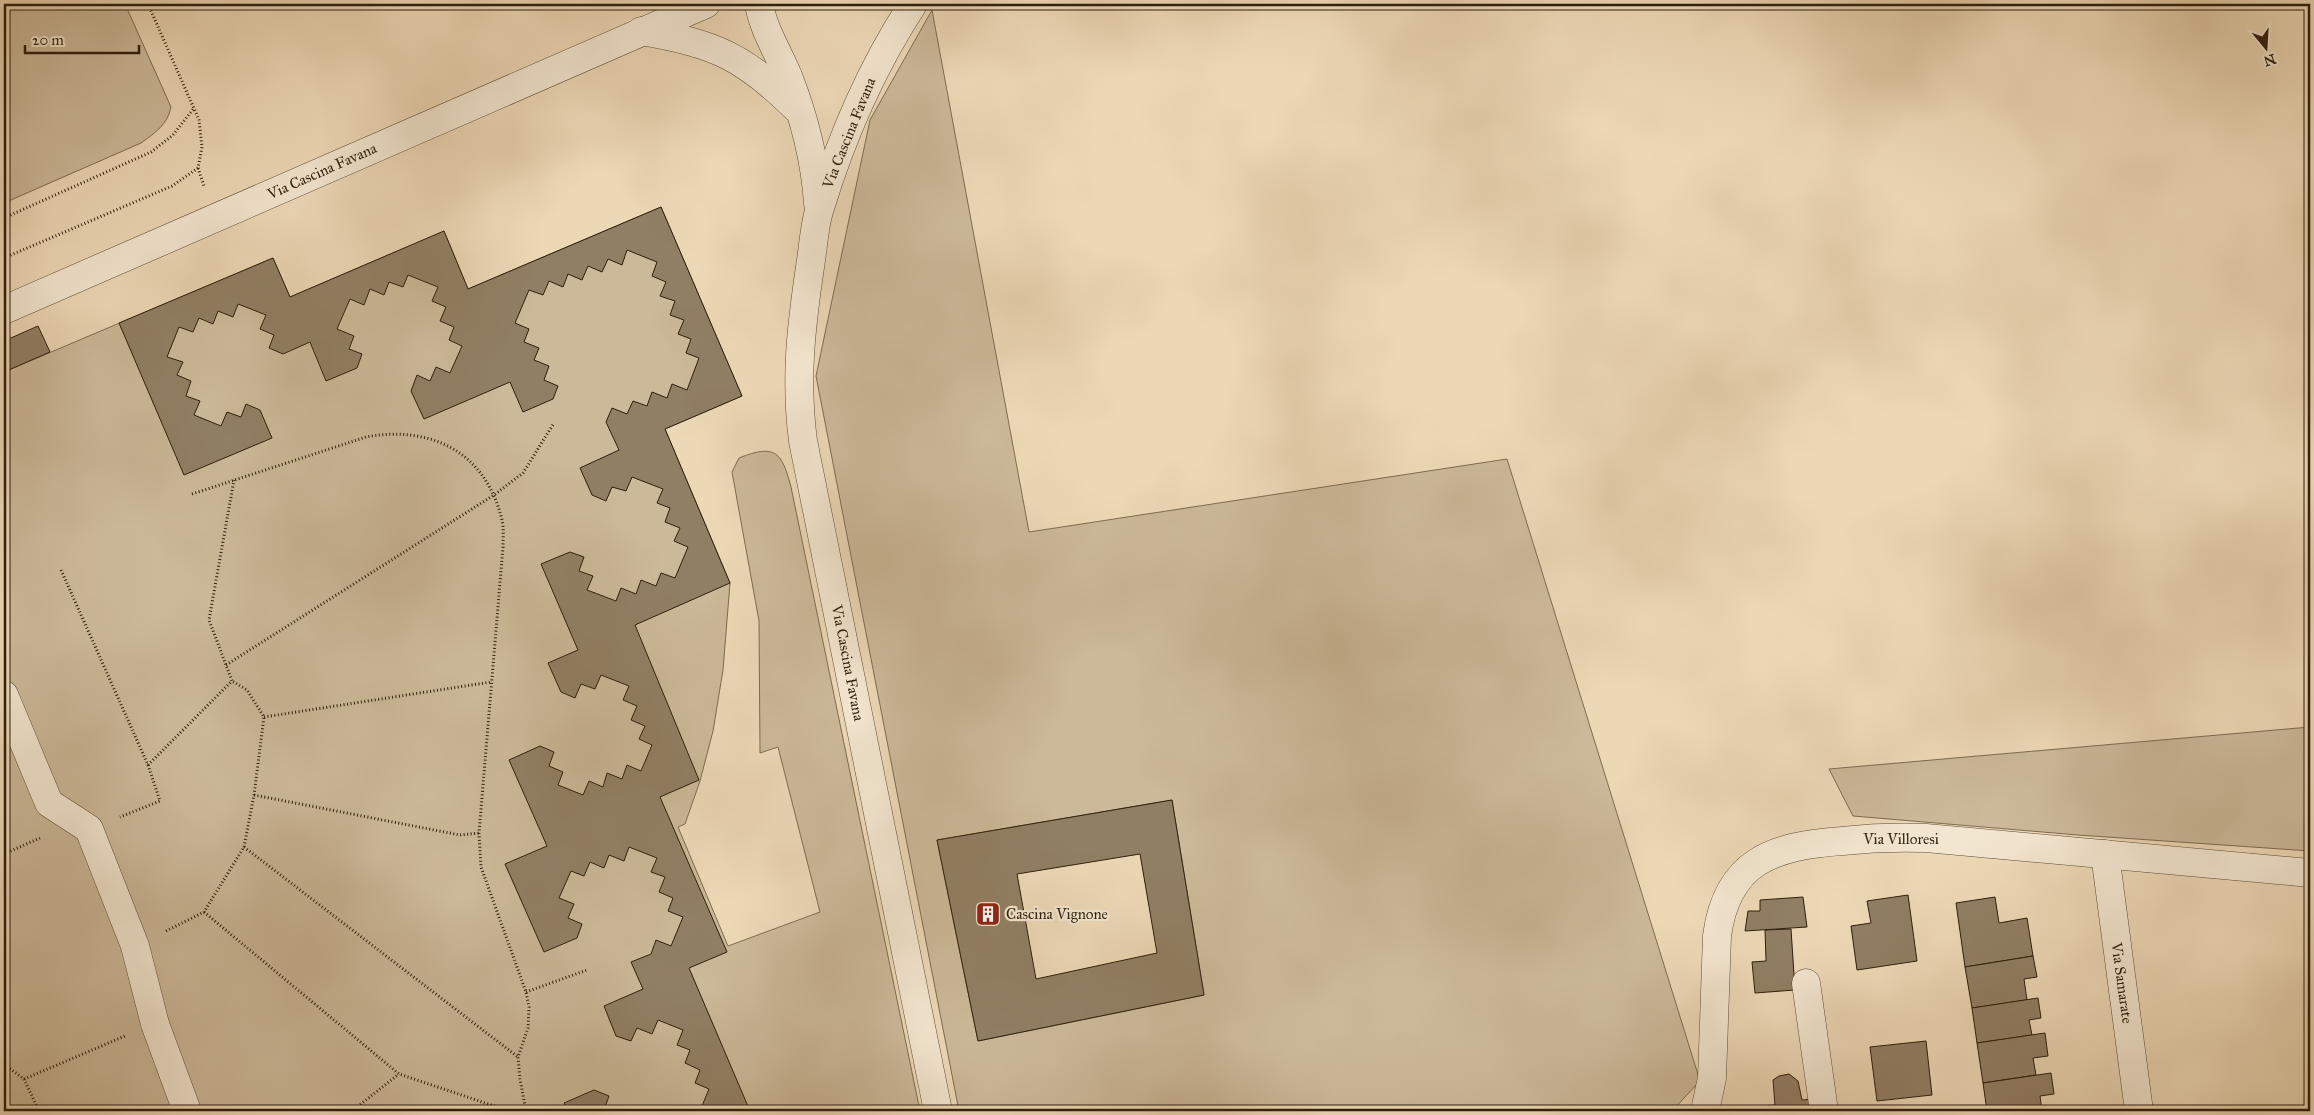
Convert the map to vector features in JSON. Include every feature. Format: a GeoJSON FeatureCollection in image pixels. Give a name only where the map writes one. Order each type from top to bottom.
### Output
{"type":"FeatureCollection","features":[{"type":"Feature","properties":{"kind":"street","name":"Via Cascina Favana"},"geometry":{"type":"LineString","coordinates":[[4,310],[706,4]]}},
{"type":"Feature","properties":{"kind":"street","name":"Via Cascina Favana"},"geometry":{"type":"LineString","coordinates":[[759,4],[766,26],[794,91],[813,156],[818,212],[799,357],[798,387],[803,440],[938,1111]]}},
{"type":"Feature","properties":{"kind":"street","name":"Via Cascina Favana"},"geometry":{"type":"LineString","coordinates":[[818,212],[863,94],[913,4]]}},
{"type":"Feature","properties":{"kind":"street"},"geometry":{"type":"LineString","coordinates":[[641,31],[682,38],[708,46],[740,60],[765,79],[799,110]]}},
{"type":"Feature","properties":{"kind":"street"},"geometry":{"type":"LineString","coordinates":[[4,695],[49,803],[89,829],[135,946],[155,1024],[187,1111]]}},
{"type":"Feature","properties":{"kind":"street","name":"Via Villoresi"},"geometry":{"type":"LineString","coordinates":[[1705,1111],[1712,1078],[1717,936],[1720,914],[1736,882],[1746,870],[1776,852],[1817,843],[1895,837],[1955,840],[2310,873]]}},
{"type":"Feature","properties":{"kind":"street","name":"Via Samarate"},"geometry":{"type":"LineString","coordinates":[[2105,854],[2139,1111]]}},
{"type":"Feature","properties":{"kind":"street"},"geometry":{"type":"LineString","coordinates":[[1806,983],[1824,1111]]}},
{"type":"Feature","properties":{"kind":"path"},"geometry":{"type":"LineString","coordinates":[[4,258],[172,186],[198,168],[202,147],[199,120],[148,4]]}},
{"type":"Feature","properties":{"kind":"path"},"geometry":{"type":"LineString","coordinates":[[4,218],[151,152],[173,135],[194,108]]}},
{"type":"Feature","properties":{"kind":"path"},"geometry":{"type":"LineString","coordinates":[[226,665],[494,495],[522,473],[554,423]]}},
{"type":"Feature","properties":{"kind":"path"},"geometry":{"type":"LineString","coordinates":[[192,494],[366,437],[390,433],[417,435],[445,444],[465,457],[480,472],[494,495],[502,521],[503,547],[479,833],[481,867],[526,992],[529,1007],[528,1028],[518,1057],[526,1110],[500,1108],[399,1074],[204,912]]}},
{"type":"Feature","properties":{"kind":"path"},"geometry":{"type":"LineString","coordinates":[[135,946],[204,912],[244,847],[254,795],[264,717],[247,690],[232,681],[209,620],[234,480]]}},
{"type":"Feature","properties":{"kind":"path"},"geometry":{"type":"LineString","coordinates":[[61,570],[148,765],[160,801],[89,829]]}},
{"type":"Feature","properties":{"kind":"path"},"geometry":{"type":"LineString","coordinates":[[148,765],[232,681]]}},
{"type":"Feature","properties":{"kind":"path"},"geometry":{"type":"LineString","coordinates":[[264,717],[491,682]]}},
{"type":"Feature","properties":{"kind":"path"},"geometry":{"type":"LineString","coordinates":[[254,795],[460,835],[479,833]]}},
{"type":"Feature","properties":{"kind":"path"},"geometry":{"type":"LineString","coordinates":[[244,847],[518,1057]]}},
{"type":"Feature","properties":{"kind":"path"},"geometry":{"type":"LineString","coordinates":[[526,992],[587,970]]}},
{"type":"Feature","properties":{"kind":"path"},"geometry":{"type":"LineString","coordinates":[[24,1079],[155,1024]]}},
{"type":"Feature","properties":{"kind":"path"},"geometry":{"type":"LineString","coordinates":[[4,1056],[9,1068],[24,1079],[39,1111]]}},
{"type":"Feature","properties":{"kind":"path"},"geometry":{"type":"LineString","coordinates":[[352,1111],[399,1074]]}},
{"type":"Feature","properties":{"kind":"shaded area"},"geometry":{"type":"Polygon","coordinates":[[[4,4],[125,4],[171,107],[164,123],[156,132],[141,143],[4,203],[4,4]]]}},
{"type":"Feature","properties":{"kind":"shaded area"},"geometry":{"type":"Polygon","coordinates":[[[932,10],[1029,532],[1507,459],[1700,1081],[1672,1111],[959,1111],[816,376],[870,120],[932,10]],[[1172,800],[937,840],[978,1041],[1204,995],[1172,800]]]}},
{"type":"Feature","properties":{"kind":"shaded area"},"geometry":{"type":"Polygon","coordinates":[[[661,207],[742,396],[665,429],[730,583],[723,670],[713,731],[700,781],[685,824],[678,827],[728,946],[820,912],[778,747],[760,753],[759,621],[732,472],[739,458],[761,451],[769,452],[776,454],[780,459],[788,475],[791,487],[920,1111],[4,1111],[4,372],[273,258],[290,297],[444,231],[468,289],[661,207]]]}},
{"type":"Feature","properties":{"kind":"shaded area"},"geometry":{"type":"Polygon","coordinates":[[[2310,727],[2310,851],[2078,835],[1853,816],[1829,769],[2310,727]]]}},
{"type":"Feature","properties":{"kind":"building"},"geometry":{"type":"Polygon","coordinates":[[[661,207],[742,396],[665,429],[730,583],[635,625],[699,780],[660,797],[727,952],[689,968],[750,1111],[700,1111],[709,1089],[695,1083],[700,1070],[685,1063],[690,1050],[677,1045],[683,1030],[658,1020],[652,1034],[637,1028],[631,1041],[616,1036],[604,1006],[643,989],[631,962],[651,954],[656,940],[671,946],[683,917],[668,911],[673,898],[659,892],[665,877],[651,872],[657,858],[629,847],[624,861],[609,855],[604,868],[590,862],[584,876],[571,871],[559,898],[574,904],[568,918],[582,924],[577,938],[544,952],[505,864],[547,846],[509,760],[540,746],[554,752],[549,766],[563,772],[558,785],[583,795],[589,781],[603,787],[607,773],[622,779],[627,765],[641,771],[652,745],[639,739],[645,726],[631,720],[637,706],[623,700],[629,686],[601,675],[595,689],[581,684],[575,698],[561,692],[548,663],[578,650],[541,564],[570,552],[584,557],[579,571],[593,576],[587,590],[616,601],[621,588],[636,594],[641,580],[656,586],[661,573],[675,578],[688,547],[674,541],[680,528],[665,522],[670,508],[657,503],[663,489],[632,477],[626,491],[612,487],[606,501],[592,495],[580,468],[619,450],[606,422],[612,408],[627,414],[633,401],[647,406],[652,392],[667,398],[672,384],[687,390],[699,358],[686,353],[691,339],[678,334],[684,320],[670,315],[675,301],[660,296],[666,282],[652,276],[657,262],[627,250],[622,265],[608,259],[602,272],[588,266],[582,280],[568,274],[563,287],[549,281],[543,295],[529,290],[515,323],[529,329],[524,342],[539,348],[534,360],[549,366],[544,380],[558,386],[553,399],[523,412],[510,382],[424,419],[411,391],[417,375],[430,381],[436,367],[450,373],[462,346],[449,340],[454,327],[440,321],[446,307],[432,301],[438,287],[408,275],[403,287],[389,282],[384,295],[370,289],[364,305],[350,299],[337,329],[354,336],[349,349],[362,354],[357,368],[326,381],[310,342],[283,354],[269,348],[274,335],[260,329],[266,315],[238,304],[233,317],[218,311],[213,324],[199,318],[193,332],[179,327],[167,357],[183,362],[177,375],[191,381],[186,396],[200,401],[194,415],[221,426],[227,412],[241,417],[246,404],[260,410],[272,438],[184,475],[119,323],[273,258],[290,297],[444,231],[468,289],[661,207]]]}},
{"type":"Feature","properties":{"kind":"building"},"geometry":{"type":"Polygon","coordinates":[[[38,326],[50,352],[4,372],[4,341],[38,326]]]}},
{"type":"Feature","properties":{"kind":"building","name":"Cascina Vignone"},"geometry":{"type":"Polygon","coordinates":[[[1172,800],[1204,995],[978,1041],[937,840],[1172,800]],[[1140,854],[1017,874],[1036,979],[1157,953],[1140,854]]]}},
{"type":"Feature","properties":{"kind":"building"},"geometry":{"type":"Polygon","coordinates":[[[1908,895],[1917,961],[1857,970],[1851,926],[1871,923],[1867,901],[1908,895]]]}},
{"type":"Feature","properties":{"kind":"building"},"geometry":{"type":"Polygon","coordinates":[[[1803,897],[1807,927],[1745,931],[1748,911],[1760,911],[1760,900],[1803,897]]]}},
{"type":"Feature","properties":{"kind":"building"},"geometry":{"type":"Polygon","coordinates":[[[1995,897],[1999,923],[2027,918],[2033,956],[1965,967],[1956,903],[1995,897]]]}},
{"type":"Feature","properties":{"kind":"building"},"geometry":{"type":"Polygon","coordinates":[[[1791,929],[1795,990],[1755,993],[1752,962],[1766,961],[1765,930],[1791,929]]]}},
{"type":"Feature","properties":{"kind":"building"},"geometry":{"type":"Polygon","coordinates":[[[2033,956],[2037,977],[2024,979],[2027,1000],[1972,1008],[1965,967],[2033,956]]]}},
{"type":"Feature","properties":{"kind":"building"},"geometry":{"type":"Polygon","coordinates":[[[2038,998],[2041,1018],[2029,1020],[2032,1035],[1977,1043],[1972,1008],[2038,998]]]}},
{"type":"Feature","properties":{"kind":"building"},"geometry":{"type":"Polygon","coordinates":[[[2045,1033],[2048,1056],[2033,1058],[2036,1075],[1983,1083],[1977,1043],[2045,1033]]]}},
{"type":"Feature","properties":{"kind":"building"},"geometry":{"type":"Polygon","coordinates":[[[1926,1041],[1932,1095],[1877,1101],[1870,1047],[1926,1041]]]}},
{"type":"Feature","properties":{"kind":"building"},"geometry":{"type":"Polygon","coordinates":[[[2051,1073],[2054,1094],[2040,1096],[2042,1111],[1987,1111],[1983,1083],[2051,1073]]]}},
{"type":"Feature","properties":{"kind":"building"},"geometry":{"type":"Polygon","coordinates":[[[1789,1074],[1798,1081],[1802,1100],[1813,1099],[1815,1111],[1758,1111],[1758,1106],[1775,1105],[1773,1080],[1779,1076],[1789,1074]]]}},
{"type":"Feature","properties":{"kind":"building"},"geometry":{"type":"Polygon","coordinates":[[[594,1090],[609,1096],[604,1110],[606,1111],[568,1111],[564,1103],[594,1090]]]}},
{"type":"Feature","properties":{"kind":"place","name":"Cascina Vignone"},"geometry":{"type":"Point","coordinates":[988,914]}}]}
